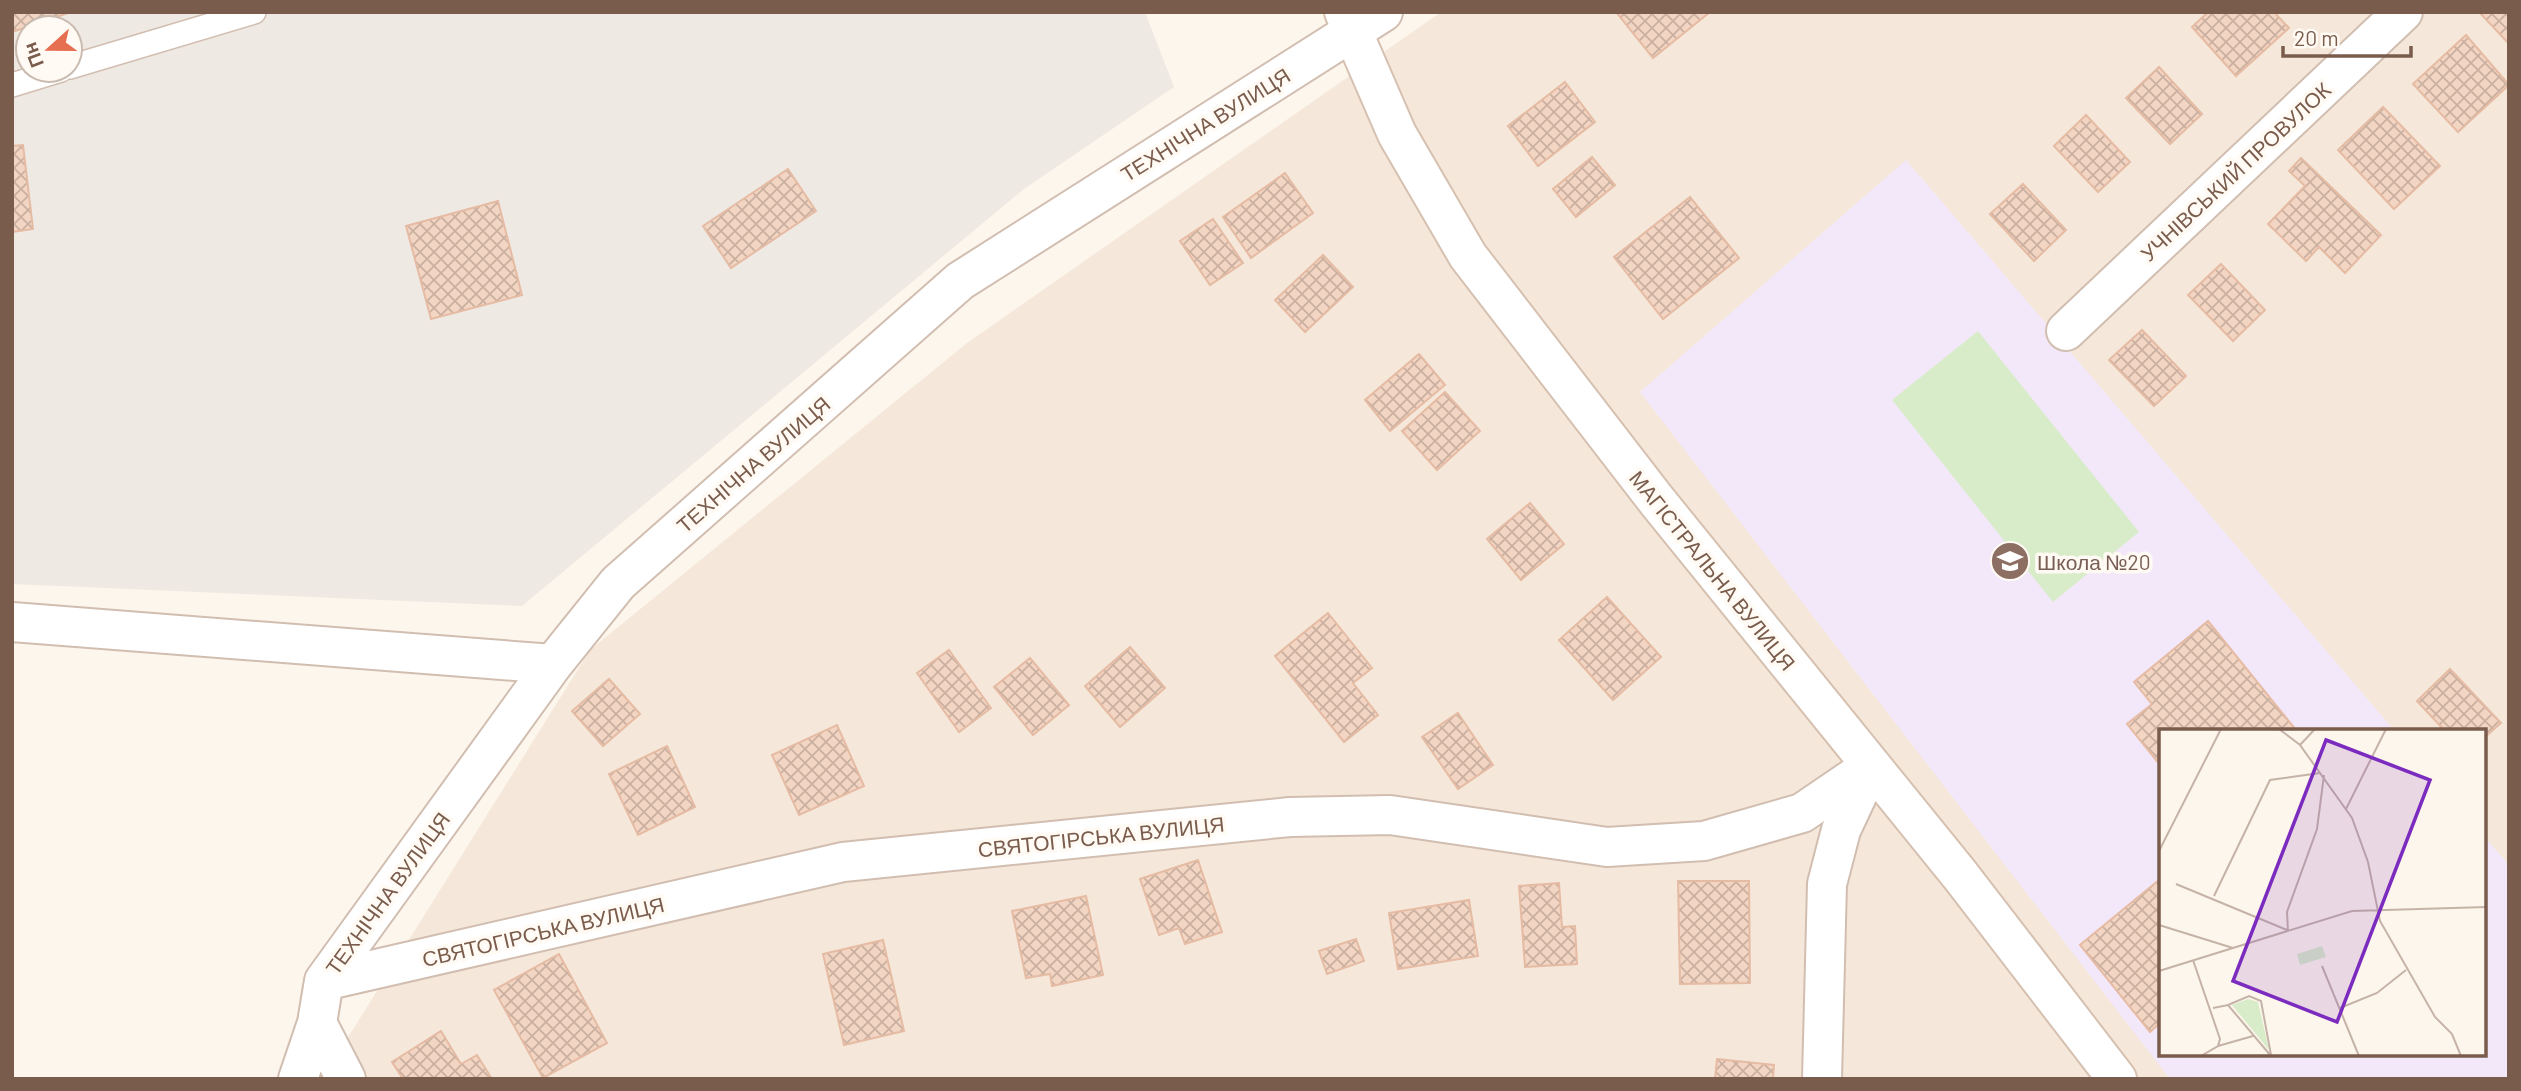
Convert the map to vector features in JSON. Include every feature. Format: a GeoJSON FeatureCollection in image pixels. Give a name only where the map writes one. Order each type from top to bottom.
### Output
{"type":"FeatureCollection","features":[{"type":"Feature","properties":{"kind":"street","name":"ТЕХНІЧНА ВУЛИЦЯ"},"geometry":{"type":"LineString","coordinates":[[298,1079],[317,1023],[324,981],[553,664],[618,583],[960,281],[1149,158],[1348,23],[1383,12]]}},
{"type":"Feature","properties":{"kind":"street","name":"УЧНІВСЬКИЙ ПРОВУЛОК"},"geometry":{"type":"LineString","coordinates":[[2066,331],[2387,17]]}},
{"type":"Feature","properties":{"kind":"street","name":"МАГІСТРАЛЬНА ВУЛИЦЯ"},"geometry":{"type":"LineString","coordinates":[[1348,23],[1397,134],[1468,256],[1657,501],[1960,875],[2117,1079]]}},
{"type":"Feature","properties":{"kind":"street"},"geometry":{"type":"LineString","coordinates":[[12,622],[553,664]]}},
{"type":"Feature","properties":{"kind":"street"},"geometry":{"type":"LineString","coordinates":[[1822,1079],[1826,884],[1841,830],[1871,766]]}},
{"type":"Feature","properties":{"kind":"street","name":"СВЯТОГІРСЬКА ВУЛИЦЯ"},"geometry":{"type":"LineString","coordinates":[[324,981],[843,862],[1290,817],[1390,815],[1607,847],[1704,841],[1802,813],[1871,766]]}},
{"type":"Feature","properties":{"kind":"street"},"geometry":{"type":"LineString","coordinates":[[317,1023],[346,1079]]}},
{"type":"Feature","properties":{"kind":"lane"},"geometry":{"type":"LineString","coordinates":[[84,63],[254,12]]}},
{"type":"Feature","properties":{"kind":"shaded area"},"geometry":{"type":"Polygon","coordinates":[[[12,12],[1145,12],[1174,87],[1024,189],[522,606],[12,584],[12,12]]]}},
{"type":"Feature","properties":{"kind":"shaded area"},"geometry":{"type":"Polygon","coordinates":[[[1441,12],[2509,12],[2509,1079],[322,1079],[590,650],[967,343],[1441,12]]]}},
{"type":"Feature","properties":{"kind":"shaded area","name":"Школа №20"},"geometry":{"type":"Polygon","coordinates":[[[1906,160],[2393,729],[2159,729],[2159,1056],[2486,1056],[2486,838],[2509,865],[2509,1079],[2170,1079],[1640,392],[1906,160]]]}},
{"type":"Feature","properties":{"kind":"green space"},"geometry":{"type":"Polygon","coordinates":[[[1978,331],[2139,532],[2053,602],[1892,400],[1978,331]]]}},
{"type":"Feature","properties":{"kind":"building"},"geometry":{"type":"Polygon","coordinates":[[[12,12],[71,12],[14,14],[12,32],[12,12]]]}},
{"type":"Feature","properties":{"kind":"building"},"geometry":{"type":"Polygon","coordinates":[[[1616,12],[1710,12],[1653,58],[1616,12]]]}},
{"type":"Feature","properties":{"kind":"building"},"geometry":{"type":"Polygon","coordinates":[[[2208,12],[2274,12],[2289,28],[2236,76],[2192,27],[2208,12]]]}},
{"type":"Feature","properties":{"kind":"building"},"geometry":{"type":"Polygon","coordinates":[[[2509,12],[2509,44],[2481,14],[2509,12]]]}},
{"type":"Feature","properties":{"kind":"building"},"geometry":{"type":"Polygon","coordinates":[[[2466,35],[2509,85],[2458,132],[2413,84],[2466,35]]]}},
{"type":"Feature","properties":{"kind":"building"},"geometry":{"type":"Polygon","coordinates":[[[2159,67],[2202,114],[2170,144],[2126,98],[2159,67]]]}},
{"type":"Feature","properties":{"kind":"building"},"geometry":{"type":"Polygon","coordinates":[[[1565,82],[1595,122],[1538,166],[1508,126],[1565,82]]]}},
{"type":"Feature","properties":{"kind":"building"},"geometry":{"type":"Polygon","coordinates":[[[2383,107],[2440,166],[2394,209],[2338,150],[2383,107]]]}},
{"type":"Feature","properties":{"kind":"building"},"geometry":{"type":"Polygon","coordinates":[[[2086,115],[2130,162],[2098,192],[2054,146],[2086,115]]]}},
{"type":"Feature","properties":{"kind":"building"},"geometry":{"type":"Polygon","coordinates":[[[23,145],[33,229],[12,232],[12,146],[23,145]]]}},
{"type":"Feature","properties":{"kind":"building"},"geometry":{"type":"Polygon","coordinates":[[[1592,157],[1615,185],[1576,217],[1553,189],[1592,157]]]}},
{"type":"Feature","properties":{"kind":"building"},"geometry":{"type":"Polygon","coordinates":[[[2301,158],[2381,235],[2345,273],[2319,247],[2306,261],[2268,224],[2305,186],[2289,171],[2301,158]]]}},
{"type":"Feature","properties":{"kind":"building"},"geometry":{"type":"Polygon","coordinates":[[[788,169],[816,211],[731,268],[703,226],[788,169]]]}},
{"type":"Feature","properties":{"kind":"building"},"geometry":{"type":"Polygon","coordinates":[[[1285,173],[1313,213],[1251,258],[1223,217],[1285,173]]]}},
{"type":"Feature","properties":{"kind":"building"},"geometry":{"type":"Polygon","coordinates":[[[2023,184],[2066,230],[2034,261],[1990,214],[2023,184]]]}},
{"type":"Feature","properties":{"kind":"building"},"geometry":{"type":"Polygon","coordinates":[[[1690,197],[1739,258],[1663,319],[1614,257],[1690,197]]]}},
{"type":"Feature","properties":{"kind":"building"},"geometry":{"type":"Polygon","coordinates":[[[498,201],[522,295],[431,319],[406,226],[498,201]]]}},
{"type":"Feature","properties":{"kind":"building"},"geometry":{"type":"Polygon","coordinates":[[[1213,219],[1243,263],[1210,285],[1180,241],[1213,219]]]}},
{"type":"Feature","properties":{"kind":"building"},"geometry":{"type":"Polygon","coordinates":[[[1323,255],[1353,287],[1305,332],[1275,300],[1323,255]]]}},
{"type":"Feature","properties":{"kind":"building"},"geometry":{"type":"Polygon","coordinates":[[[2221,264],[2265,310],[2233,341],[2188,295],[2221,264]]]}},
{"type":"Feature","properties":{"kind":"building"},"geometry":{"type":"Polygon","coordinates":[[[2142,330],[2186,376],[2154,406],[2109,360],[2142,330]]]}},
{"type":"Feature","properties":{"kind":"building"},"geometry":{"type":"Polygon","coordinates":[[[1419,354],[1445,385],[1390,431],[1365,400],[1419,354]]]}},
{"type":"Feature","properties":{"kind":"building"},"geometry":{"type":"Polygon","coordinates":[[[1445,392],[1480,431],[1437,470],[1402,431],[1445,392]]]}},
{"type":"Feature","properties":{"kind":"building"},"geometry":{"type":"Polygon","coordinates":[[[1530,503],[1564,544],[1521,580],[1487,539],[1530,503]]]}},
{"type":"Feature","properties":{"kind":"building"},"geometry":{"type":"Polygon","coordinates":[[[1607,597],[1661,657],[1613,700],[1559,640],[1607,597]]]}},
{"type":"Feature","properties":{"kind":"building"},"geometry":{"type":"Polygon","coordinates":[[[1328,613],[1372,668],[1353,683],[1378,715],[1344,742],[1275,656],[1328,613]]]}},
{"type":"Feature","properties":{"kind":"building"},"geometry":{"type":"Polygon","coordinates":[[[2208,621],[2295,729],[2159,729],[2159,764],[2127,724],[2152,704],[2134,682],[2208,621]]]}},
{"type":"Feature","properties":{"kind":"building"},"geometry":{"type":"Polygon","coordinates":[[[1130,647],[1165,688],[1120,727],[1085,686],[1130,647]]]}},
{"type":"Feature","properties":{"kind":"building"},"geometry":{"type":"Polygon","coordinates":[[[949,650],[991,708],[959,732],[917,673],[949,650]]]}},
{"type":"Feature","properties":{"kind":"building"},"geometry":{"type":"Polygon","coordinates":[[[1030,658],[1069,705],[1033,735],[994,687],[1030,658]]]}},
{"type":"Feature","properties":{"kind":"building"},"geometry":{"type":"Polygon","coordinates":[[[2450,669],[2501,723],[2486,736],[2486,729],[2443,729],[2417,701],[2450,669]]]}},
{"type":"Feature","properties":{"kind":"building"},"geometry":{"type":"Polygon","coordinates":[[[609,679],[640,714],[603,746],[572,711],[609,679]]]}},
{"type":"Feature","properties":{"kind":"building"},"geometry":{"type":"Polygon","coordinates":[[[1458,713],[1493,765],[1458,789],[1422,737],[1458,713]]]}},
{"type":"Feature","properties":{"kind":"building"},"geometry":{"type":"Polygon","coordinates":[[[837,725],[864,786],[799,815],[772,755],[837,725]]]}},
{"type":"Feature","properties":{"kind":"building"},"geometry":{"type":"Polygon","coordinates":[[[667,746],[695,807],[638,835],[609,774],[667,746]]]}},
{"type":"Feature","properties":{"kind":"building"},"geometry":{"type":"Polygon","coordinates":[[[1198,860],[1222,932],[1185,944],[1179,928],[1159,935],[1140,879],[1198,860]]]}},
{"type":"Feature","properties":{"kind":"building"},"geometry":{"type":"Polygon","coordinates":[[[2159,880],[2159,1024],[2150,1032],[2080,945],[2159,880]]]}},
{"type":"Feature","properties":{"kind":"building"},"geometry":{"type":"Polygon","coordinates":[[[1678,881],[1749,881],[1750,983],[1680,984],[1678,881]]]}},
{"type":"Feature","properties":{"kind":"building"},"geometry":{"type":"Polygon","coordinates":[[[1559,883],[1562,927],[1575,926],[1577,964],[1525,967],[1519,886],[1559,883]]]}},
{"type":"Feature","properties":{"kind":"building"},"geometry":{"type":"Polygon","coordinates":[[[1086,896],[1103,975],[1052,986],[1050,974],[1026,978],[1012,911],[1086,896]]]}},
{"type":"Feature","properties":{"kind":"building"},"geometry":{"type":"Polygon","coordinates":[[[1469,900],[1478,956],[1398,969],[1389,913],[1469,900]]]}},
{"type":"Feature","properties":{"kind":"building"},"geometry":{"type":"Polygon","coordinates":[[[1356,939],[1364,961],[1327,974],[1319,951],[1356,939]]]}},
{"type":"Feature","properties":{"kind":"building"},"geometry":{"type":"Polygon","coordinates":[[[883,940],[904,1031],[844,1045],[823,954],[883,940]]]}},
{"type":"Feature","properties":{"kind":"building"},"geometry":{"type":"Polygon","coordinates":[[[559,954],[607,1043],[543,1078],[494,990],[559,954]]]}},
{"type":"Feature","properties":{"kind":"building"},"geometry":{"type":"Polygon","coordinates":[[[441,1031],[461,1064],[477,1055],[492,1079],[403,1079],[392,1062],[441,1031]]]}},
{"type":"Feature","properties":{"kind":"building"},"geometry":{"type":"Polygon","coordinates":[[[1717,1059],[1774,1065],[1773,1079],[1715,1079],[1717,1059]]]}},
{"type":"Feature","properties":{"kind":"place","name":"Школа №20"},"geometry":{"type":"Point","coordinates":[2010,561]}}]}
